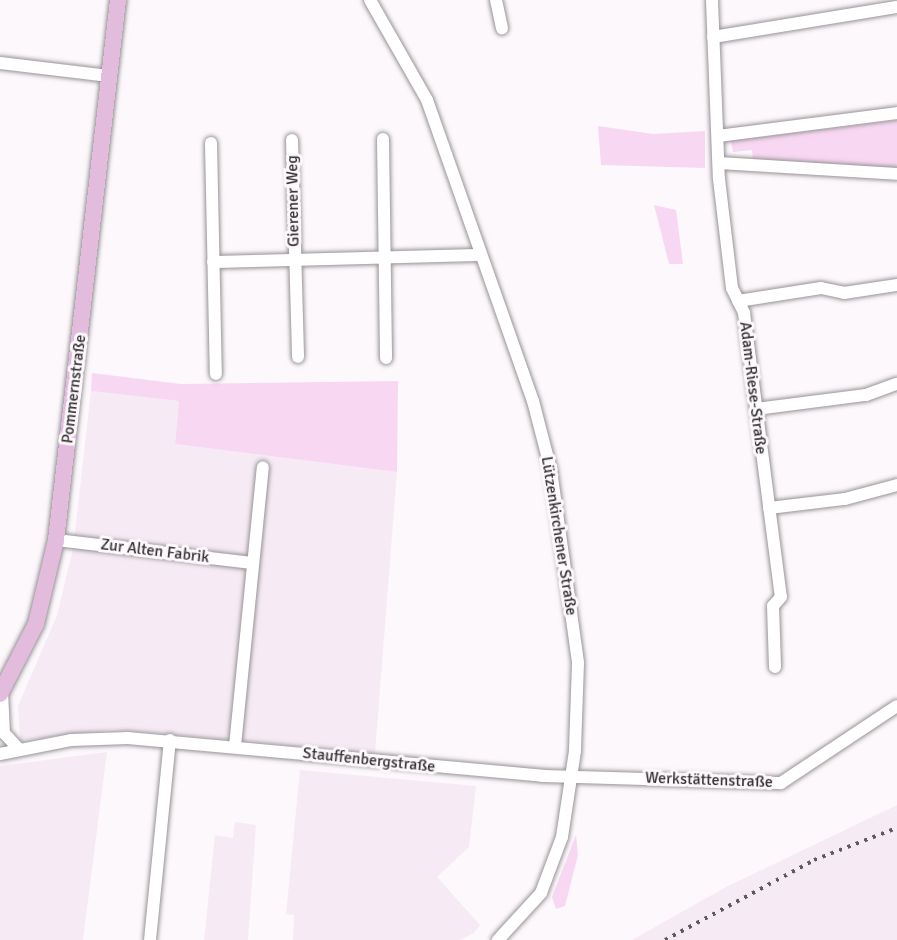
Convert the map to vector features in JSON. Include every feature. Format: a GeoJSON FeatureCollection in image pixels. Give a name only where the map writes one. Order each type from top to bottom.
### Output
{"type":"FeatureCollection","features":[{"type":"Feature","properties":{"kind":"main road","name":"Pommernstraße"},"geometry":{"type":"LineString","coordinates":[[1,693],[36,624],[56,540],[118,0]]}},
{"type":"Feature","properties":{"kind":"street","name":"Lützenkirchener Straße"},"geometry":{"type":"LineString","coordinates":[[370,0],[427,100],[552,470],[578,663],[569,803],[551,875],[526,912],[498,940]]}},
{"type":"Feature","properties":{"kind":"street"},"geometry":{"type":"LineString","coordinates":[[496,0],[502,28]]}},
{"type":"Feature","properties":{"kind":"street","name":"Adam-Riese-Straße"},"geometry":{"type":"LineString","coordinates":[[712,0],[719,163],[756,409],[781,597],[773,606],[776,667]]}},
{"type":"Feature","properties":{"kind":"street"},"geometry":{"type":"LineString","coordinates":[[714,37],[897,7]]}},
{"type":"Feature","properties":{"kind":"street"},"geometry":{"type":"LineString","coordinates":[[0,63],[109,76]]}},
{"type":"Feature","properties":{"kind":"street"},"geometry":{"type":"LineString","coordinates":[[718,136],[897,113]]}},
{"type":"Feature","properties":{"kind":"street"},"geometry":{"type":"LineString","coordinates":[[383,139],[386,358]]}},
{"type":"Feature","properties":{"kind":"street","name":"Gierener Weg"},"geometry":{"type":"LineString","coordinates":[[292,140],[298,357]]}},
{"type":"Feature","properties":{"kind":"street"},"geometry":{"type":"LineString","coordinates":[[211,143],[216,374]]}},
{"type":"Feature","properties":{"kind":"street"},"geometry":{"type":"LineString","coordinates":[[719,163],[897,174]]}},
{"type":"Feature","properties":{"kind":"street","name":"Gierener Weg"},"geometry":{"type":"LineString","coordinates":[[213,262],[383,260],[480,255]]}},
{"type":"Feature","properties":{"kind":"street"},"geometry":{"type":"LineString","coordinates":[[738,301],[821,288],[844,293],[897,285]]}},
{"type":"Feature","properties":{"kind":"street"},"geometry":{"type":"LineString","coordinates":[[756,409],[866,395],[897,384]]}},
{"type":"Feature","properties":{"kind":"street"},"geometry":{"type":"LineString","coordinates":[[236,746],[263,467]]}},
{"type":"Feature","properties":{"kind":"street"},"geometry":{"type":"LineString","coordinates":[[769,508],[845,499],[897,485]]}},
{"type":"Feature","properties":{"kind":"street","name":"Zur Alten Fabrik"},"geometry":{"type":"LineString","coordinates":[[56,540],[253,563]]}},
{"type":"Feature","properties":{"kind":"street"},"geometry":{"type":"LineString","coordinates":[[1,693],[4,733],[21,750]]}},
{"type":"Feature","properties":{"kind":"street","name":"Werkstättenstraße"},"geometry":{"type":"LineString","coordinates":[[569,777],[787,783],[897,706]]}},
{"type":"Feature","properties":{"kind":"street","name":"Stauffenbergstraße"},"geometry":{"type":"LineString","coordinates":[[0,754],[104,737],[170,740],[569,777]]}},
{"type":"Feature","properties":{"kind":"street"},"geometry":{"type":"LineString","coordinates":[[150,940],[170,740]]}},
{"type":"Feature","properties":{"kind":"shaded area"},"geometry":{"type":"Polygon","coordinates":[[[897,120],[897,168],[753,160],[752,150],[733,152],[731,141],[897,120]]]}},
{"type":"Feature","properties":{"kind":"shaded area"},"geometry":{"type":"Polygon","coordinates":[[[598,126],[653,134],[705,131],[705,168],[601,165],[598,126]]]}},
{"type":"Feature","properties":{"kind":"shaded area"},"geometry":{"type":"Polygon","coordinates":[[[654,205],[676,210],[683,264],[669,264],[654,205]]]}},
{"type":"Feature","properties":{"kind":"shaded area"},"geometry":{"type":"Polygon","coordinates":[[[92,373],[181,384],[398,381],[397,472],[175,444],[179,401],[91,391],[92,373]]]}},
{"type":"Feature","properties":{"kind":"shaded area"},"geometry":{"type":"Polygon","coordinates":[[[91,391],[179,401],[175,444],[397,472],[375,753],[113,729],[20,741],[18,706],[57,615],[73,549],[91,391]]]}},
{"type":"Feature","properties":{"kind":"shaded area"},"geometry":{"type":"Polygon","coordinates":[[[107,752],[83,940],[0,940],[0,766],[107,752]]]}},
{"type":"Feature","properties":{"kind":"shaded area"},"geometry":{"type":"Polygon","coordinates":[[[300,770],[476,786],[469,847],[437,877],[480,925],[474,933],[460,940],[293,940],[294,915],[286,914],[300,770]]]}},
{"type":"Feature","properties":{"kind":"shaded area"},"geometry":{"type":"Polygon","coordinates":[[[897,805],[897,940],[632,940],[726,887],[897,805]]]}},
{"type":"Feature","properties":{"kind":"shaded area"},"geometry":{"type":"Polygon","coordinates":[[[235,822],[256,825],[248,940],[204,940],[215,835],[233,838],[235,822]]]}},
{"type":"Feature","properties":{"kind":"shaded area"},"geometry":{"type":"Polygon","coordinates":[[[576,835],[578,855],[565,906],[556,909],[552,897],[576,835]]]}},
{"type":"Feature","properties":{"kind":"railway"},"geometry":{"type":"LineString","coordinates":[[665,940],[814,860],[897,828]]}}]}
